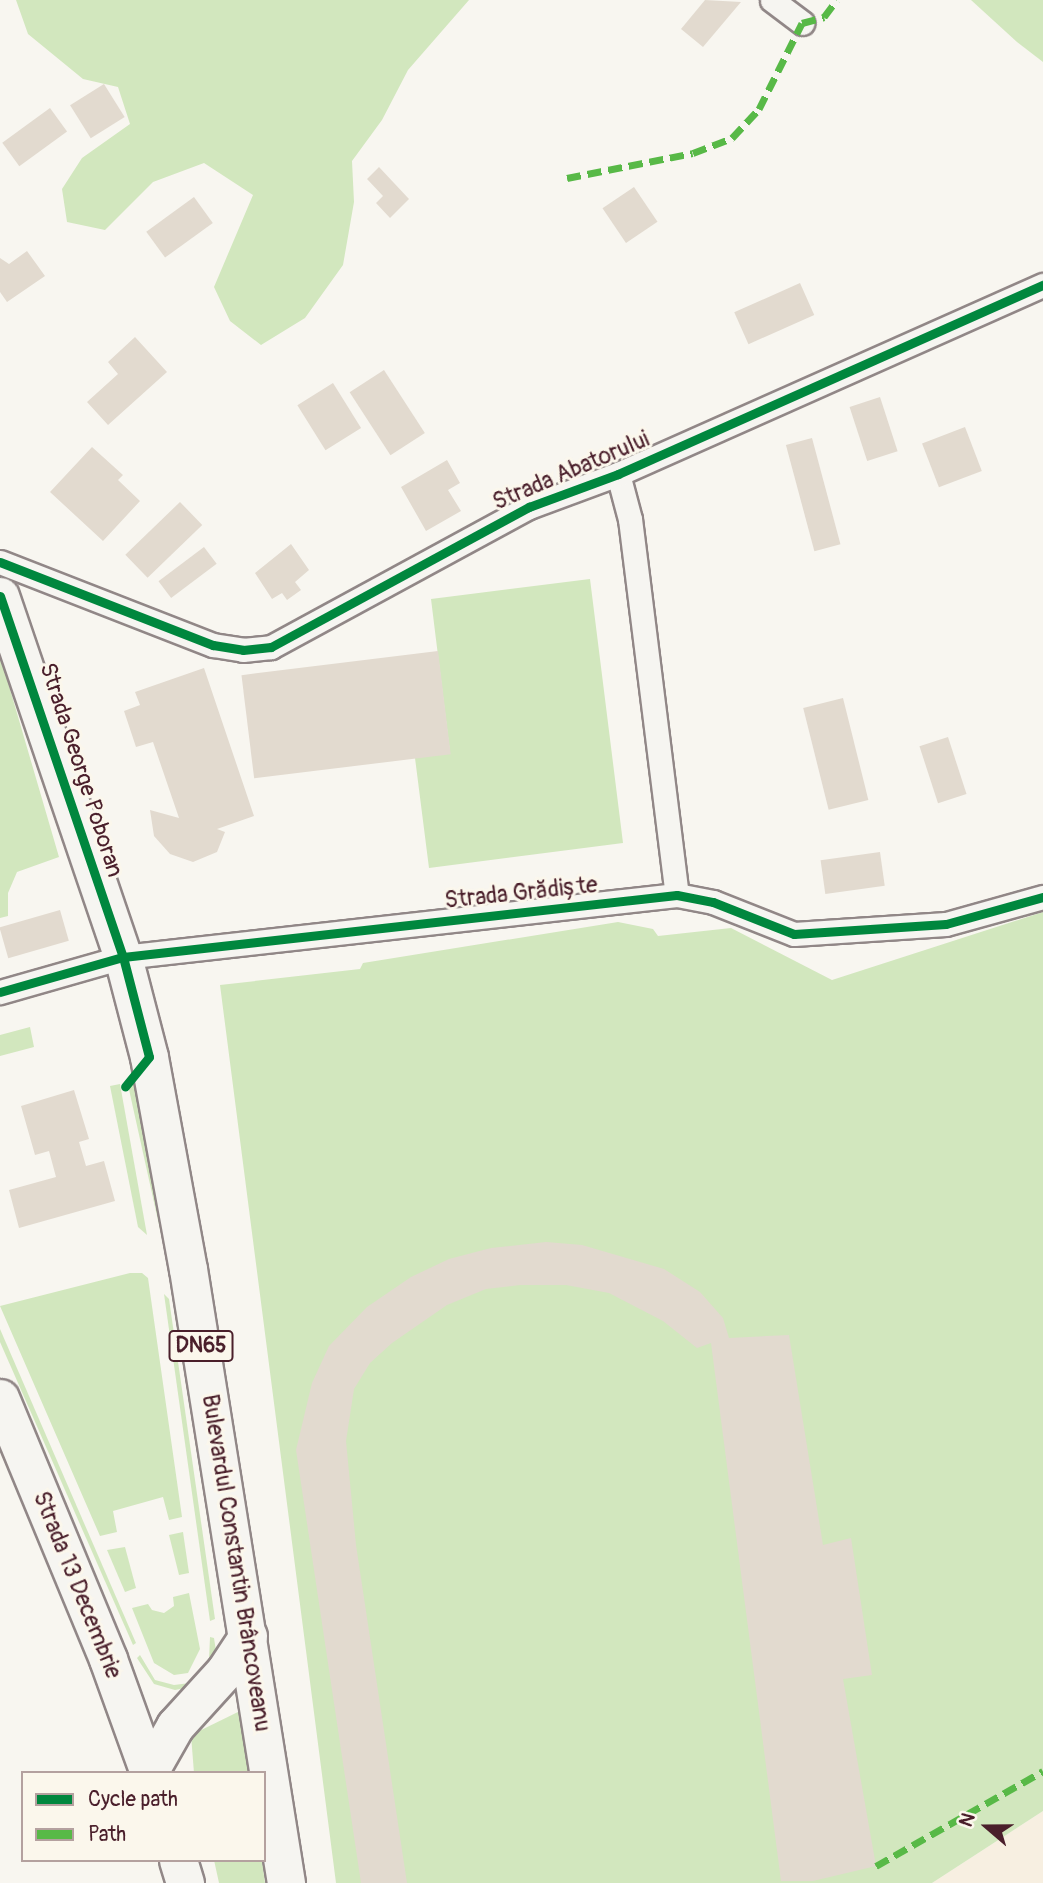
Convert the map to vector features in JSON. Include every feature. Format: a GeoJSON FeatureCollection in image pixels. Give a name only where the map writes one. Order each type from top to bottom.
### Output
{"type":"FeatureCollection","features":[{"type":"Feature","properties":{"kind":"main road","name":"Strada George Poboran"},"geometry":{"type":"LineString","coordinates":[[0,596],[122,957]]}},
{"type":"Feature","properties":{"kind":"main road","name":"Bulevardul Constantin Brâncoveanu"},"geometry":{"type":"LineString","coordinates":[[122,957],[149,1057],[183,1242],[286,1883]]}},
{"type":"Feature","properties":{"kind":"main road","name":"Strada 13 Decembrie"},"geometry":{"type":"LineString","coordinates":[[0,1398],[108,1658],[149,1771]]}},
{"type":"Feature","properties":{"kind":"main road"},"geometry":{"type":"LineString","coordinates":[[150,1771],[175,1726],[219,1678],[248,1636]]}},
{"type":"Feature","properties":{"kind":"main road"},"geometry":{"type":"LineString","coordinates":[[179,1862],[185,1883]]}},
{"type":"Feature","properties":{"kind":"street"},"geometry":{"type":"LineString","coordinates":[[772,0],[802,23]]}},
{"type":"Feature","properties":{"kind":"street","name":"Strada Abatorului"},"geometry":{"type":"LineString","coordinates":[[0,562],[213,645],[243,650],[271,647],[529,507],[618,474],[1043,285]]}},
{"type":"Feature","properties":{"kind":"street"},"geometry":{"type":"LineString","coordinates":[[618,474],[630,519],[677,895]]}},
{"type":"Feature","properties":{"kind":"street","name":"Strada Grădiște"},"geometry":{"type":"LineString","coordinates":[[0,992],[122,957],[677,895],[713,902],[794,934],[946,925],[1043,897]]}},
{"type":"Feature","properties":{"kind":"shaded area"},"geometry":{"type":"Polygon","coordinates":[[[1043,1811],[1043,1883],[932,1883],[1043,1811]]]}},
{"type":"Feature","properties":{"kind":"green space"},"geometry":{"type":"Polygon","coordinates":[[[16,0],[469,0],[408,70],[382,120],[352,161],[354,202],[343,265],[305,318],[261,345],[230,321],[214,287],[253,195],[204,163],[153,182],[105,230],[67,222],[62,189],[82,158],[130,124],[118,87],[83,79],[28,34],[16,0]]]}},
{"type":"Feature","properties":{"kind":"green space"},"geometry":{"type":"Polygon","coordinates":[[[971,0],[1043,0],[1043,62],[1017,42],[971,0]]]}},
{"type":"Feature","properties":{"kind":"green space"},"geometry":{"type":"Polygon","coordinates":[[[590,579],[623,843],[429,868],[415,758],[450,753],[431,599],[590,579]]]}},
{"type":"Feature","properties":{"kind":"green space"},"geometry":{"type":"Polygon","coordinates":[[[0,655],[59,857],[17,872],[8,893],[8,916],[0,918],[0,655]]]}},
{"type":"Feature","properties":{"kind":"green space"},"geometry":{"type":"Polygon","coordinates":[[[1043,912],[1043,1811],[932,1883],[336,1883],[220,985],[360,969],[363,963],[618,922],[653,929],[658,936],[731,928],[832,980],[1043,912]]]}},
{"type":"Feature","properties":{"kind":"green space"},"geometry":{"type":"Polygon","coordinates":[[[30,1027],[34,1047],[0,1056],[0,1035],[30,1027]]]}},
{"type":"Feature","properties":{"kind":"green space"},"geometry":{"type":"Polygon","coordinates":[[[132,1082],[138,1086],[161,1234],[128,1085],[132,1082]]]}},
{"type":"Feature","properties":{"kind":"green space"},"geometry":{"type":"Polygon","coordinates":[[[120,1084],[147,1235],[138,1227],[110,1086],[120,1084]]]}},
{"type":"Feature","properties":{"kind":"green space"},"geometry":{"type":"Polygon","coordinates":[[[130,1273],[142,1273],[148,1278],[182,1517],[169,1520],[163,1497],[113,1511],[117,1532],[100,1536],[0,1306],[130,1273]]]}},
{"type":"Feature","properties":{"kind":"green space"},"geometry":{"type":"Polygon","coordinates":[[[164,1294],[169,1299],[215,1619],[210,1621],[164,1294]]]}},
{"type":"Feature","properties":{"kind":"green space"},"geometry":{"type":"Polygon","coordinates":[[[0,1329],[136,1643],[133,1645],[0,1342],[0,1329]]]}},
{"type":"Feature","properties":{"kind":"green space"},"geometry":{"type":"Polygon","coordinates":[[[183,1532],[189,1573],[179,1575],[169,1535],[183,1532]]]}},
{"type":"Feature","properties":{"kind":"green space"},"geometry":{"type":"Polygon","coordinates":[[[125,1547],[136,1588],[125,1592],[107,1550],[125,1547]]]}},
{"type":"Feature","properties":{"kind":"green space"},"geometry":{"type":"Polygon","coordinates":[[[189,1593],[200,1649],[188,1673],[174,1675],[154,1663],[132,1608],[148,1604],[152,1610],[164,1613],[174,1606],[173,1597],[189,1593]]]}},
{"type":"Feature","properties":{"kind":"green space"},"geometry":{"type":"Polygon","coordinates":[[[210,1637],[214,1638],[216,1651],[211,1666],[195,1686],[175,1690],[154,1684],[137,1658],[140,1655],[155,1680],[174,1685],[190,1683],[209,1660],[210,1637]]]}},
{"type":"Feature","properties":{"kind":"green space"},"geometry":{"type":"Polygon","coordinates":[[[242,1710],[250,1771],[194,1771],[191,1735],[242,1710]]]}},
{"type":"Feature","properties":{"kind":"green space"},"geometry":{"type":"Polygon","coordinates":[[[214,1862],[262,1862],[265,1883],[219,1883],[214,1862]]]}},
{"type":"Feature","properties":{"kind":"building"},"geometry":{"type":"Polygon","coordinates":[[[705,0],[741,2],[703,47],[681,29],[705,0]]]}},
{"type":"Feature","properties":{"kind":"building"},"geometry":{"type":"Polygon","coordinates":[[[104,84],[125,117],[91,138],[70,105],[104,84]]]}},
{"type":"Feature","properties":{"kind":"building"},"geometry":{"type":"Polygon","coordinates":[[[50,108],[67,131],[19,166],[2,143],[50,108]]]}},
{"type":"Feature","properties":{"kind":"building"},"geometry":{"type":"Polygon","coordinates":[[[379,167],[409,199],[390,218],[376,203],[383,196],[367,179],[379,167]]]}},
{"type":"Feature","properties":{"kind":"building"},"geometry":{"type":"Polygon","coordinates":[[[634,187],[657,222],[626,243],[602,208],[634,187]]]}},
{"type":"Feature","properties":{"kind":"building"},"geometry":{"type":"Polygon","coordinates":[[[194,197],[213,223],[165,258],[146,232],[194,197]]]}},
{"type":"Feature","properties":{"kind":"building"},"geometry":{"type":"Polygon","coordinates":[[[27,251],[45,276],[7,302],[0,292],[0,258],[9,264],[27,251]]]}},
{"type":"Feature","properties":{"kind":"building"},"geometry":{"type":"Polygon","coordinates":[[[800,283],[814,315],[748,344],[734,312],[800,283]]]}},
{"type":"Feature","properties":{"kind":"building"},"geometry":{"type":"Polygon","coordinates":[[[135,337],[167,372],[108,425],[87,402],[118,374],[108,362],[135,337]]]}},
{"type":"Feature","properties":{"kind":"building"},"geometry":{"type":"Polygon","coordinates":[[[384,370],[425,433],[390,455],[350,392],[384,370]]]}},
{"type":"Feature","properties":{"kind":"building"},"geometry":{"type":"Polygon","coordinates":[[[333,383],[361,428],[325,450],[297,405],[333,383]]]}},
{"type":"Feature","properties":{"kind":"building"},"geometry":{"type":"Polygon","coordinates":[[[880,397],[898,451],[867,461],[850,407],[880,397]]]}},
{"type":"Feature","properties":{"kind":"building"},"geometry":{"type":"Polygon","coordinates":[[[965,427],[982,471],[939,487],[922,443],[965,427]]]}},
{"type":"Feature","properties":{"kind":"building"},"geometry":{"type":"Polygon","coordinates":[[[812,438],[840,544],[814,551],[786,445],[812,438]]]}},
{"type":"Feature","properties":{"kind":"building"},"geometry":{"type":"Polygon","coordinates":[[[92,447],[123,475],[118,480],[140,501],[103,541],[50,492],[92,447]]]}},
{"type":"Feature","properties":{"kind":"building"},"geometry":{"type":"Polygon","coordinates":[[[447,460],[460,483],[448,490],[461,511],[426,531],[401,487],[447,460]]]}},
{"type":"Feature","properties":{"kind":"building"},"geometry":{"type":"Polygon","coordinates":[[[180,502],[202,525],[148,578],[125,555],[180,502]]]}},
{"type":"Feature","properties":{"kind":"building"},"geometry":{"type":"Polygon","coordinates":[[[291,544],[309,570],[295,582],[301,590],[287,600],[282,593],[272,599],[255,573],[291,544]]]}},
{"type":"Feature","properties":{"kind":"building"},"geometry":{"type":"Polygon","coordinates":[[[204,547],[217,564],[171,598],[158,581],[204,547]]]}},
{"type":"Feature","properties":{"kind":"building"},"geometry":{"type":"Polygon","coordinates":[[[438,651],[451,754],[254,778],[241,675],[438,651]]]}},
{"type":"Feature","properties":{"kind":"building"},"geometry":{"type":"Polygon","coordinates":[[[204,668],[254,816],[217,829],[225,832],[217,852],[193,862],[170,854],[154,836],[150,810],[179,818],[153,742],[136,747],[124,711],[140,705],[135,692],[204,668]]]}},
{"type":"Feature","properties":{"kind":"building"},"geometry":{"type":"Polygon","coordinates":[[[843,698],[868,800],[829,810],[803,708],[843,698]]]}},
{"type":"Feature","properties":{"kind":"building"},"geometry":{"type":"Polygon","coordinates":[[[948,737],[967,794],[938,803],[919,746],[948,737]]]}},
{"type":"Feature","properties":{"kind":"building"},"geometry":{"type":"Polygon","coordinates":[[[880,852],[885,886],[825,894],[821,860],[880,852]]]}},
{"type":"Feature","properties":{"kind":"building"},"geometry":{"type":"Polygon","coordinates":[[[60,910],[69,941],[8,958],[0,927],[60,910]]]}},
{"type":"Feature","properties":{"kind":"building"},"geometry":{"type":"Polygon","coordinates":[[[74,1090],[89,1139],[79,1142],[86,1166],[104,1161],[115,1201],[19,1228],[9,1190],[56,1177],[49,1151],[35,1155],[21,1106],[74,1090]]]}},
{"type":"Feature","properties":{"kind":"building"},"geometry":{"type":"Polygon","coordinates":[[[546,1242],[582,1245],[664,1269],[700,1292],[723,1318],[729,1338],[789,1335],[823,1545],[851,1538],[872,1675],[843,1679],[876,1866],[813,1881],[781,1881],[711,1343],[697,1348],[663,1321],[609,1293],[566,1285],[520,1285],[486,1289],[447,1305],[392,1343],[370,1363],[354,1389],[346,1441],[356,1545],[407,1883],[361,1883],[296,1450],[312,1383],[329,1346],[367,1307],[411,1277],[449,1259],[491,1248],[546,1242]]]}},
{"type":"Feature","properties":{"kind":"marked path"},"geometry":{"type":"LineString","coordinates":[[567,178],[693,153],[732,138],[759,109],[802,23],[824,17],[837,0]]}},
{"type":"Feature","properties":{"kind":"marked path"},"geometry":{"type":"LineString","coordinates":[[876,1866],[1043,1771]]}},
{"type":"Feature","properties":{"kind":"cycle path"},"geometry":{"type":"LineString","coordinates":[[0,562],[213,645],[243,650],[271,647],[529,507],[618,474],[1043,285]]}},
{"type":"Feature","properties":{"kind":"cycle path"},"geometry":{"type":"LineString","coordinates":[[0,596],[123,957],[149,1057],[125,1087]]}},
{"type":"Feature","properties":{"kind":"cycle path"},"geometry":{"type":"LineString","coordinates":[[0,992],[123,957],[677,895],[713,902],[794,934],[946,924],[1043,897]]}}]}
